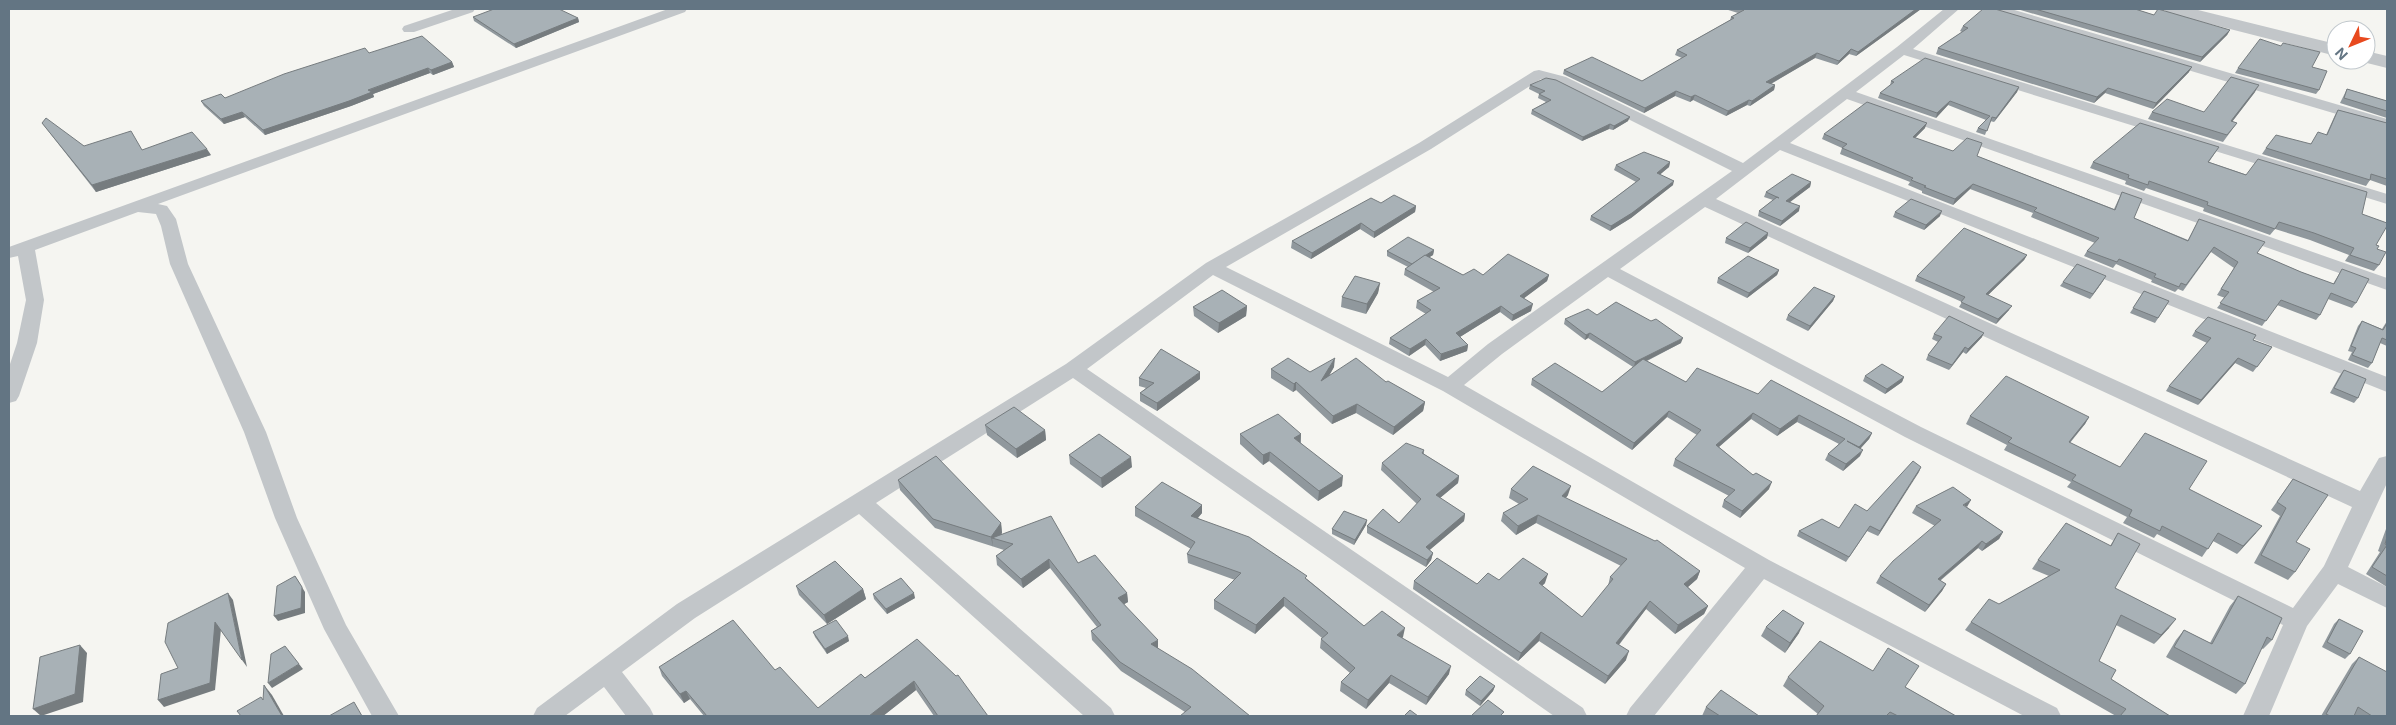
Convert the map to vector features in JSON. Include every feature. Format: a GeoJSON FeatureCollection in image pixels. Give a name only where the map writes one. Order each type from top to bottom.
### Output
{"type":"FeatureCollection","features":[{"type":"Feature","properties":{"kind":"street"},"geometry":{"type":"LineString","coordinates":[[409,29],[468,9]]}},
{"type":"Feature","properties":{"kind":"street"},"geometry":{"type":"LineString","coordinates":[[9,396],[27,343],[35,300],[17,250],[680,9]]}},
{"type":"Feature","properties":{"kind":"street"},"geometry":{"type":"LineString","coordinates":[[1450,386],[1495,350],[1704,200],[1742,169],[1902,50],[1952,9]]}},
{"type":"Feature","properties":{"kind":"street"},"geometry":{"type":"LineString","coordinates":[[1997,9],[2387,124]]}},
{"type":"Feature","properties":{"kind":"street"},"geometry":{"type":"LineString","coordinates":[[2173,9],[2326,47]]}},
{"type":"Feature","properties":{"kind":"street"},"geometry":{"type":"LineString","coordinates":[[1902,50],[2387,198]]}},
{"type":"Feature","properties":{"kind":"street"},"geometry":{"type":"LineString","coordinates":[[546,716],[606,671],[630,650],[686,611],[1073,369],[1212,267],[1298,220],[1417,150],[1539,74],[1561,80],[1742,169]]}},
{"type":"Feature","properties":{"kind":"street"},"geometry":{"type":"LineString","coordinates":[[1845,92],[2387,284]]}},
{"type":"Feature","properties":{"kind":"street"},"geometry":{"type":"LineString","coordinates":[[1778,144],[2387,385]]}},
{"type":"Feature","properties":{"kind":"street"},"geometry":{"type":"LineString","coordinates":[[1704,200],[2365,502]]}},
{"type":"Feature","properties":{"kind":"street"},"geometry":{"type":"LineString","coordinates":[[137,207],[161,210],[169,219],[174,249],[179,264],[251,423],[286,518],[336,629],[386,716]]}},
{"type":"Feature","properties":{"kind":"street"},"geometry":{"type":"LineString","coordinates":[[1212,267],[1450,386],[1761,566],[2048,716]]}},
{"type":"Feature","properties":{"kind":"street"},"geometry":{"type":"LineString","coordinates":[[1606,269],[1912,432],[2296,621]]}},
{"type":"Feature","properties":{"kind":"street"},"geometry":{"type":"LineString","coordinates":[[1073,369],[1574,716]]}},
{"type":"Feature","properties":{"kind":"street"},"geometry":{"type":"LineString","coordinates":[[2256,716],[2296,621],[2334,571],[2365,502],[2387,464]]}},
{"type":"Feature","properties":{"kind":"street"},"geometry":{"type":"LineString","coordinates":[[860,502],[1102,716]]}},
{"type":"Feature","properties":{"kind":"street"},"geometry":{"type":"LineString","coordinates":[[1638,716],[1761,566]]}},
{"type":"Feature","properties":{"kind":"street"},"geometry":{"type":"LineString","coordinates":[[2334,571],[2387,598]]}},
{"type":"Feature","properties":{"kind":"street"},"geometry":{"type":"LineString","coordinates":[[606,671],[641,716]]}},
{"type":"Feature","properties":{"kind":"building"},"geometry":{"type":"Polygon","coordinates":[[[494,9],[559,9],[578,18],[514,44],[473,17],[494,9]]]}},
{"type":"Feature","properties":{"kind":"building"},"geometry":{"type":"Polygon","coordinates":[[[1741,9],[1916,9],[1858,52],[1851,49],[1839,61],[1817,53],[1766,82],[1775,85],[1752,101],[1749,100],[1728,111],[1695,95],[1691,97],[1676,91],[1645,108],[1564,70],[1592,57],[1642,81],[1687,55],[1677,50],[1734,18],[1731,17],[1744,10],[1741,9]]]}},
{"type":"Feature","properties":{"kind":"building"},"geometry":{"type":"Polygon","coordinates":[[[1983,9],[1995,9],[2192,67],[2156,103],[2108,88],[2097,97],[1938,48],[1968,28],[1963,26],[1983,9]]]}},
{"type":"Feature","properties":{"kind":"building"},"geometry":{"type":"Polygon","coordinates":[[[2035,9],[2135,9],[2154,15],[2158,9],[2230,30],[2202,57],[2035,9]]]}},
{"type":"Feature","properties":{"kind":"building"},"geometry":{"type":"Polygon","coordinates":[[[422,36],[452,62],[431,70],[428,68],[368,90],[372,92],[349,101],[263,130],[242,112],[221,119],[201,101],[221,94],[225,98],[284,74],[365,48],[369,53],[422,36]]]}},
{"type":"Feature","properties":{"kind":"building"},"geometry":{"type":"Polygon","coordinates":[[[2260,39],[2281,46],[2283,43],[2320,52],[2312,67],[2327,71],[2319,90],[2238,68],[2260,39]]]}},
{"type":"Feature","properties":{"kind":"building"},"geometry":{"type":"Polygon","coordinates":[[[1925,58],[2019,87],[1996,118],[1992,117],[1987,131],[1978,128],[1990,116],[1950,101],[1937,113],[1880,93],[1894,82],[1891,81],[1925,58]]]}},
{"type":"Feature","properties":{"kind":"building"},"geometry":{"type":"Polygon","coordinates":[[[2231,77],[2259,85],[2231,121],[2237,123],[2227,135],[2152,112],[2167,99],[2204,112],[2231,77]]]}},
{"type":"Feature","properties":{"kind":"building"},"geometry":{"type":"Polygon","coordinates":[[[1546,78],[1556,80],[1630,117],[1614,126],[1610,124],[1583,137],[1532,110],[1551,100],[1539,94],[1545,91],[1530,85],[1546,78]]]}},
{"type":"Feature","properties":{"kind":"building"},"geometry":{"type":"Polygon","coordinates":[[[2347,89],[2387,101],[2387,111],[2344,98],[2347,89]]]}},
{"type":"Feature","properties":{"kind":"building"},"geometry":{"type":"Polygon","coordinates":[[[1867,102],[1927,123],[1913,137],[1953,151],[1967,138],[1982,143],[1977,156],[2115,210],[2122,192],[2142,199],[2134,218],[2188,241],[2199,219],[2265,242],[2257,253],[2334,284],[2342,269],[2369,279],[2356,303],[2331,293],[2320,315],[2281,300],[2266,321],[2220,303],[2229,292],[2221,289],[2238,262],[2214,247],[2186,285],[2181,283],[2179,287],[2154,277],[2156,274],[2119,259],[2117,262],[2087,251],[2099,238],[2034,211],[2037,208],[1973,184],[1955,199],[1924,187],[1926,186],[1911,180],[1913,178],[1842,148],[1847,144],[1824,134],[1867,102]]]}},
{"type":"Feature","properties":{"kind":"building"},"geometry":{"type":"Polygon","coordinates":[[[2338,110],[2387,123],[2387,179],[2371,174],[2370,180],[2266,148],[2276,135],[2311,144],[2318,132],[2327,135],[2338,110]]]}},
{"type":"Feature","properties":{"kind":"building"},"geometry":{"type":"Polygon","coordinates":[[[46,118],[84,146],[131,131],[142,150],[192,132],[207,149],[92,185],[42,123],[46,118]]]}},
{"type":"Feature","properties":{"kind":"building"},"geometry":{"type":"Polygon","coordinates":[[[2140,123],[2219,147],[2208,162],[2246,175],[2258,159],[2367,192],[2362,214],[2387,223],[2376,245],[2379,246],[2377,249],[2386,252],[2379,265],[2350,255],[2354,248],[2314,233],[2279,222],[2275,229],[2207,205],[2208,202],[2149,181],[2148,185],[2128,178],[2129,175],[2093,162],[2140,123]]]}},
{"type":"Feature","properties":{"kind":"building"},"geometry":{"type":"Polygon","coordinates":[[[1644,152],[1670,162],[1657,173],[1674,181],[1632,213],[1611,226],[1591,216],[1640,179],[1616,165],[1644,152]]]}},
{"type":"Feature","properties":{"kind":"building"},"geometry":{"type":"Polygon","coordinates":[[[1792,174],[1811,182],[1786,201],[1800,206],[1782,221],[1759,211],[1777,197],[1766,192],[1792,174]]]}},
{"type":"Feature","properties":{"kind":"building"},"geometry":{"type":"Polygon","coordinates":[[[1394,195],[1416,206],[1374,232],[1361,223],[1312,253],[1292,241],[1371,198],[1381,203],[1394,195]]]}},
{"type":"Feature","properties":{"kind":"building"},"geometry":{"type":"Polygon","coordinates":[[[1911,199],[1942,211],[1926,225],[1895,212],[1911,199]]]}},
{"type":"Feature","properties":{"kind":"building"},"geometry":{"type":"Polygon","coordinates":[[[1746,222],[1768,233],[1750,248],[1726,238],[1746,222]]]}},
{"type":"Feature","properties":{"kind":"building"},"geometry":{"type":"Polygon","coordinates":[[[1964,228],[2027,255],[1986,294],[2012,306],[1998,319],[1961,302],[1965,297],[1917,276],[1964,228]]]}},
{"type":"Feature","properties":{"kind":"building"},"geometry":{"type":"Polygon","coordinates":[[[1408,237],[1434,250],[1412,264],[1387,251],[1408,237]]]}},
{"type":"Feature","properties":{"kind":"building"},"geometry":{"type":"Polygon","coordinates":[[[1508,254],[1549,275],[1520,296],[1533,304],[1513,315],[1501,306],[1456,333],[1468,345],[1441,354],[1426,339],[1410,349],[1390,338],[1431,310],[1417,301],[1440,288],[1405,269],[1425,255],[1463,275],[1474,269],[1483,275],[1508,254]]]}},
{"type":"Feature","properties":{"kind":"building"},"geometry":{"type":"Polygon","coordinates":[[[1748,256],[1779,270],[1749,293],[1718,278],[1748,256]]]}},
{"type":"Feature","properties":{"kind":"building"},"geometry":{"type":"Polygon","coordinates":[[[2077,264],[2106,276],[2093,294],[2063,282],[2077,264]]]}},
{"type":"Feature","properties":{"kind":"building"},"geometry":{"type":"Polygon","coordinates":[[[1355,276],[1380,283],[1367,304],[1342,297],[1355,276]]]}},
{"type":"Feature","properties":{"kind":"building"},"geometry":{"type":"Polygon","coordinates":[[[1814,287],[1835,296],[1810,326],[1788,315],[1814,287]]]}},
{"type":"Feature","properties":{"kind":"building"},"geometry":{"type":"Polygon","coordinates":[[[1222,290],[1247,306],[1219,323],[1193,307],[1222,290]]]}},
{"type":"Feature","properties":{"kind":"building"},"geometry":{"type":"Polygon","coordinates":[[[2144,291],[2169,301],[2158,318],[2133,308],[2144,291]]]}},
{"type":"Feature","properties":{"kind":"building"},"geometry":{"type":"Polygon","coordinates":[[[1616,302],[1651,321],[1656,319],[1683,338],[1635,362],[1590,333],[1586,335],[1565,319],[1588,309],[1597,315],[1616,302]]]}},
{"type":"Feature","properties":{"kind":"building"},"geometry":{"type":"Polygon","coordinates":[[[1949,316],[1984,333],[1968,349],[1965,347],[1952,365],[1928,355],[1942,337],[1934,334],[1949,316]]]}},
{"type":"Feature","properties":{"kind":"building"},"geometry":{"type":"Polygon","coordinates":[[[2208,317],[2256,335],[2253,340],[2272,347],[2257,367],[2238,358],[2201,400],[2169,386],[2211,338],[2195,331],[2208,317]]]}},
{"type":"Feature","properties":{"kind":"building"},"geometry":{"type":"Polygon","coordinates":[[[2362,321],[2383,330],[2387,323],[2387,340],[2382,338],[2372,363],[2352,355],[2356,348],[2351,346],[2362,321]]]}},
{"type":"Feature","properties":{"kind":"building"},"geometry":{"type":"Polygon","coordinates":[[[1161,349],[1200,372],[1157,403],[1140,393],[1154,383],[1139,378],[1161,349]]]}},
{"type":"Feature","properties":{"kind":"building"},"geometry":{"type":"Polygon","coordinates":[[[1288,358],[1310,372],[1335,358],[1321,381],[1356,358],[1386,382],[1388,381],[1425,402],[1394,427],[1357,404],[1333,416],[1296,382],[1294,384],[1271,369],[1288,358]]]}},
{"type":"Feature","properties":{"kind":"building"},"geometry":{"type":"Polygon","coordinates":[[[1643,359],[1686,382],[1697,368],[1758,394],[1771,380],[1872,433],[1859,447],[1847,441],[1863,450],[1846,464],[1828,454],[1845,439],[1799,415],[1780,429],[1753,413],[1716,445],[1753,475],[1756,473],[1772,482],[1742,511],[1724,500],[1735,490],[1675,459],[1701,430],[1669,411],[1634,443],[1532,379],[1555,363],[1602,392],[1643,359]]]}},
{"type":"Feature","properties":{"kind":"building"},"geometry":{"type":"Polygon","coordinates":[[[1882,364],[1904,377],[1887,389],[1865,376],[1882,364]]]}},
{"type":"Feature","properties":{"kind":"building"},"geometry":{"type":"Polygon","coordinates":[[[2344,370],[2366,379],[2358,398],[2334,388],[2344,370]]]}},
{"type":"Feature","properties":{"kind":"building"},"geometry":{"type":"Polygon","coordinates":[[[2006,376],[2089,417],[2069,442],[2120,467],[2145,433],[2207,461],[2189,489],[2262,526],[2243,546],[2218,533],[2208,549],[2162,526],[2160,531],[2129,516],[2132,510],[2072,480],[2076,475],[2008,442],[2012,438],[1970,416],[2006,376]]]}},
{"type":"Feature","properties":{"kind":"building"},"geometry":{"type":"Polygon","coordinates":[[[1014,407],[1045,430],[1016,449],[985,425],[1014,407]]]}},
{"type":"Feature","properties":{"kind":"building"},"geometry":{"type":"Polygon","coordinates":[[[1278,414],[1301,434],[1294,438],[1343,476],[1319,491],[1270,452],[1263,455],[1240,434],[1278,414]]]}},
{"type":"Feature","properties":{"kind":"building"},"geometry":{"type":"Polygon","coordinates":[[[1099,434],[1131,457],[1101,478],[1069,455],[1099,434]]]}},
{"type":"Feature","properties":{"kind":"building"},"geometry":{"type":"Polygon","coordinates":[[[1406,443],[1424,450],[1422,453],[1459,476],[1436,495],[1465,514],[1426,547],[1433,553],[1427,560],[1367,526],[1383,509],[1399,523],[1421,499],[1382,463],[1406,443]]]}},
{"type":"Feature","properties":{"kind":"building"},"geometry":{"type":"Polygon","coordinates":[[[936,456],[1001,523],[991,537],[933,519],[898,480],[936,456]]]}},
{"type":"Feature","properties":{"kind":"building"},"geometry":{"type":"Polygon","coordinates":[[[1913,461],[1921,467],[1880,531],[1870,526],[1849,557],[1799,531],[1822,519],[1839,528],[1855,504],[1867,511],[1913,461]]]}},
{"type":"Feature","properties":{"kind":"building"},"geometry":{"type":"Polygon","coordinates":[[[1533,466],[1571,486],[1562,496],[1655,541],[1657,540],[1700,571],[1684,584],[1708,606],[1678,625],[1650,601],[1616,643],[1629,651],[1608,676],[1541,632],[1521,653],[1414,581],[1437,558],[1477,584],[1488,573],[1499,580],[1523,558],[1548,574],[1539,583],[1582,617],[1613,579],[1610,577],[1627,559],[1538,515],[1518,526],[1503,513],[1528,499],[1511,489],[1533,466]]]}},
{"type":"Feature","properties":{"kind":"building"},"geometry":{"type":"Polygon","coordinates":[[[2293,479],[2328,495],[2296,542],[2310,549],[2295,572],[2261,555],[2286,508],[2277,502],[2293,479]]]}},
{"type":"Feature","properties":{"kind":"building"},"geometry":{"type":"Polygon","coordinates":[[[1162,482],[1202,505],[1191,516],[1249,537],[1307,576],[1305,578],[1364,626],[1382,611],[1405,628],[1397,635],[1451,666],[1428,697],[1391,675],[1368,700],[1341,682],[1355,668],[1321,639],[1328,633],[1284,597],[1256,625],[1214,600],[1241,573],[1187,554],[1195,542],[1135,507],[1162,482]]]}},
{"type":"Feature","properties":{"kind":"building"},"geometry":{"type":"Polygon","coordinates":[[[1953,487],[1971,500],[1963,505],[2003,532],[1986,544],[1982,541],[1938,579],[1946,584],[1929,605],[1880,576],[1893,561],[1941,520],[1916,506],[1953,487]]]}},
{"type":"Feature","properties":{"kind":"building"},"geometry":{"type":"Polygon","coordinates":[[[1344,511],[1367,520],[1355,540],[1332,529],[1344,511]]]}},
{"type":"Feature","properties":{"kind":"building"},"geometry":{"type":"Polygon","coordinates":[[[1051,516],[1078,563],[1095,555],[1127,593],[1118,598],[1158,640],[1151,644],[1192,669],[1250,716],[1180,716],[1191,707],[1120,662],[1091,631],[1101,625],[1049,559],[1021,579],[996,556],[1013,544],[992,538],[1051,516]]]}},
{"type":"Feature","properties":{"kind":"building"},"geometry":{"type":"Polygon","coordinates":[[[2066,523],[2111,546],[2118,533],[2140,544],[2115,588],[2176,619],[2161,635],[2121,615],[2099,661],[2116,670],[2111,679],[2170,716],[2120,716],[2126,709],[1971,622],[1989,599],[1999,604],[2060,570],[2038,560],[2066,523]]]}},
{"type":"Feature","properties":{"kind":"building"},"geometry":{"type":"Polygon","coordinates":[[[2387,545],[2387,576],[2372,567],[2387,545]]]}},
{"type":"Feature","properties":{"kind":"building"},"geometry":{"type":"Polygon","coordinates":[[[835,561],[863,589],[824,615],[796,586],[835,561]]]}},
{"type":"Feature","properties":{"kind":"building"},"geometry":{"type":"Polygon","coordinates":[[[295,576],[302,587],[301,608],[274,616],[277,586],[295,576]]]}},
{"type":"Feature","properties":{"kind":"building"},"geometry":{"type":"Polygon","coordinates":[[[901,578],[914,593],[886,609],[873,594],[901,578]]]}},
{"type":"Feature","properties":{"kind":"building"},"geometry":{"type":"Polygon","coordinates":[[[228,593],[242,660],[215,622],[210,683],[158,700],[161,674],[178,668],[165,642],[168,623],[228,593]]]}},
{"type":"Feature","properties":{"kind":"building"},"geometry":{"type":"Polygon","coordinates":[[[2238,596],[2282,618],[2272,640],[2267,637],[2245,684],[2174,647],[2184,630],[2212,644],[2238,596]]]}},
{"type":"Feature","properties":{"kind":"building"},"geometry":{"type":"Polygon","coordinates":[[[1783,610],[1804,623],[1790,643],[1766,627],[1783,610]]]}},
{"type":"Feature","properties":{"kind":"building"},"geometry":{"type":"Polygon","coordinates":[[[2339,619],[2363,631],[2350,654],[2327,642],[2339,619]]]}},
{"type":"Feature","properties":{"kind":"building"},"geometry":{"type":"Polygon","coordinates":[[[733,620],[775,670],[780,667],[818,708],[861,674],[865,678],[917,639],[956,676],[958,675],[988,716],[938,716],[914,681],[869,716],[707,716],[686,691],[680,694],[659,667],[733,620]]]}},
{"type":"Feature","properties":{"kind":"building"},"geometry":{"type":"Polygon","coordinates":[[[836,620],[848,636],[825,649],[813,632],[836,620]]]}},
{"type":"Feature","properties":{"kind":"building"},"geometry":{"type":"Polygon","coordinates":[[[1820,641],[1873,671],[1888,648],[1919,666],[1905,687],[1956,716],[1898,716],[1890,712],[1886,716],[1816,716],[1824,706],[1788,677],[1820,641]]]}},
{"type":"Feature","properties":{"kind":"building"},"geometry":{"type":"Polygon","coordinates":[[[80,645],[75,694],[33,709],[40,657],[80,645]]]}},
{"type":"Feature","properties":{"kind":"building"},"geometry":{"type":"Polygon","coordinates":[[[285,646],[299,664],[268,683],[271,654],[285,646]]]}},
{"type":"Feature","properties":{"kind":"building"},"geometry":{"type":"Polygon","coordinates":[[[2359,657],[2387,672],[2387,716],[2372,716],[2358,707],[2354,716],[2330,716],[2326,714],[2359,657]]]}},
{"type":"Feature","properties":{"kind":"building"},"geometry":{"type":"Polygon","coordinates":[[[1480,676],[1495,686],[1481,701],[1466,690],[1480,676]]]}},
{"type":"Feature","properties":{"kind":"building"},"geometry":{"type":"Polygon","coordinates":[[[264,685],[282,716],[241,716],[237,711],[261,697],[263,700],[264,685]]]}},
{"type":"Feature","properties":{"kind":"building"},"geometry":{"type":"Polygon","coordinates":[[[1721,690],[1759,716],[1720,716],[1706,707],[1721,690]]]}},
{"type":"Feature","properties":{"kind":"building"},"geometry":{"type":"Polygon","coordinates":[[[1488,700],[1504,712],[1500,716],[1471,716],[1488,700]]]}},
{"type":"Feature","properties":{"kind":"building"},"geometry":{"type":"Polygon","coordinates":[[[354,702],[362,716],[329,716],[354,702]]]}},
{"type":"Feature","properties":{"kind":"building"},"geometry":{"type":"Polygon","coordinates":[[[1410,710],[1418,716],[1404,716],[1410,710]]]}}]}
